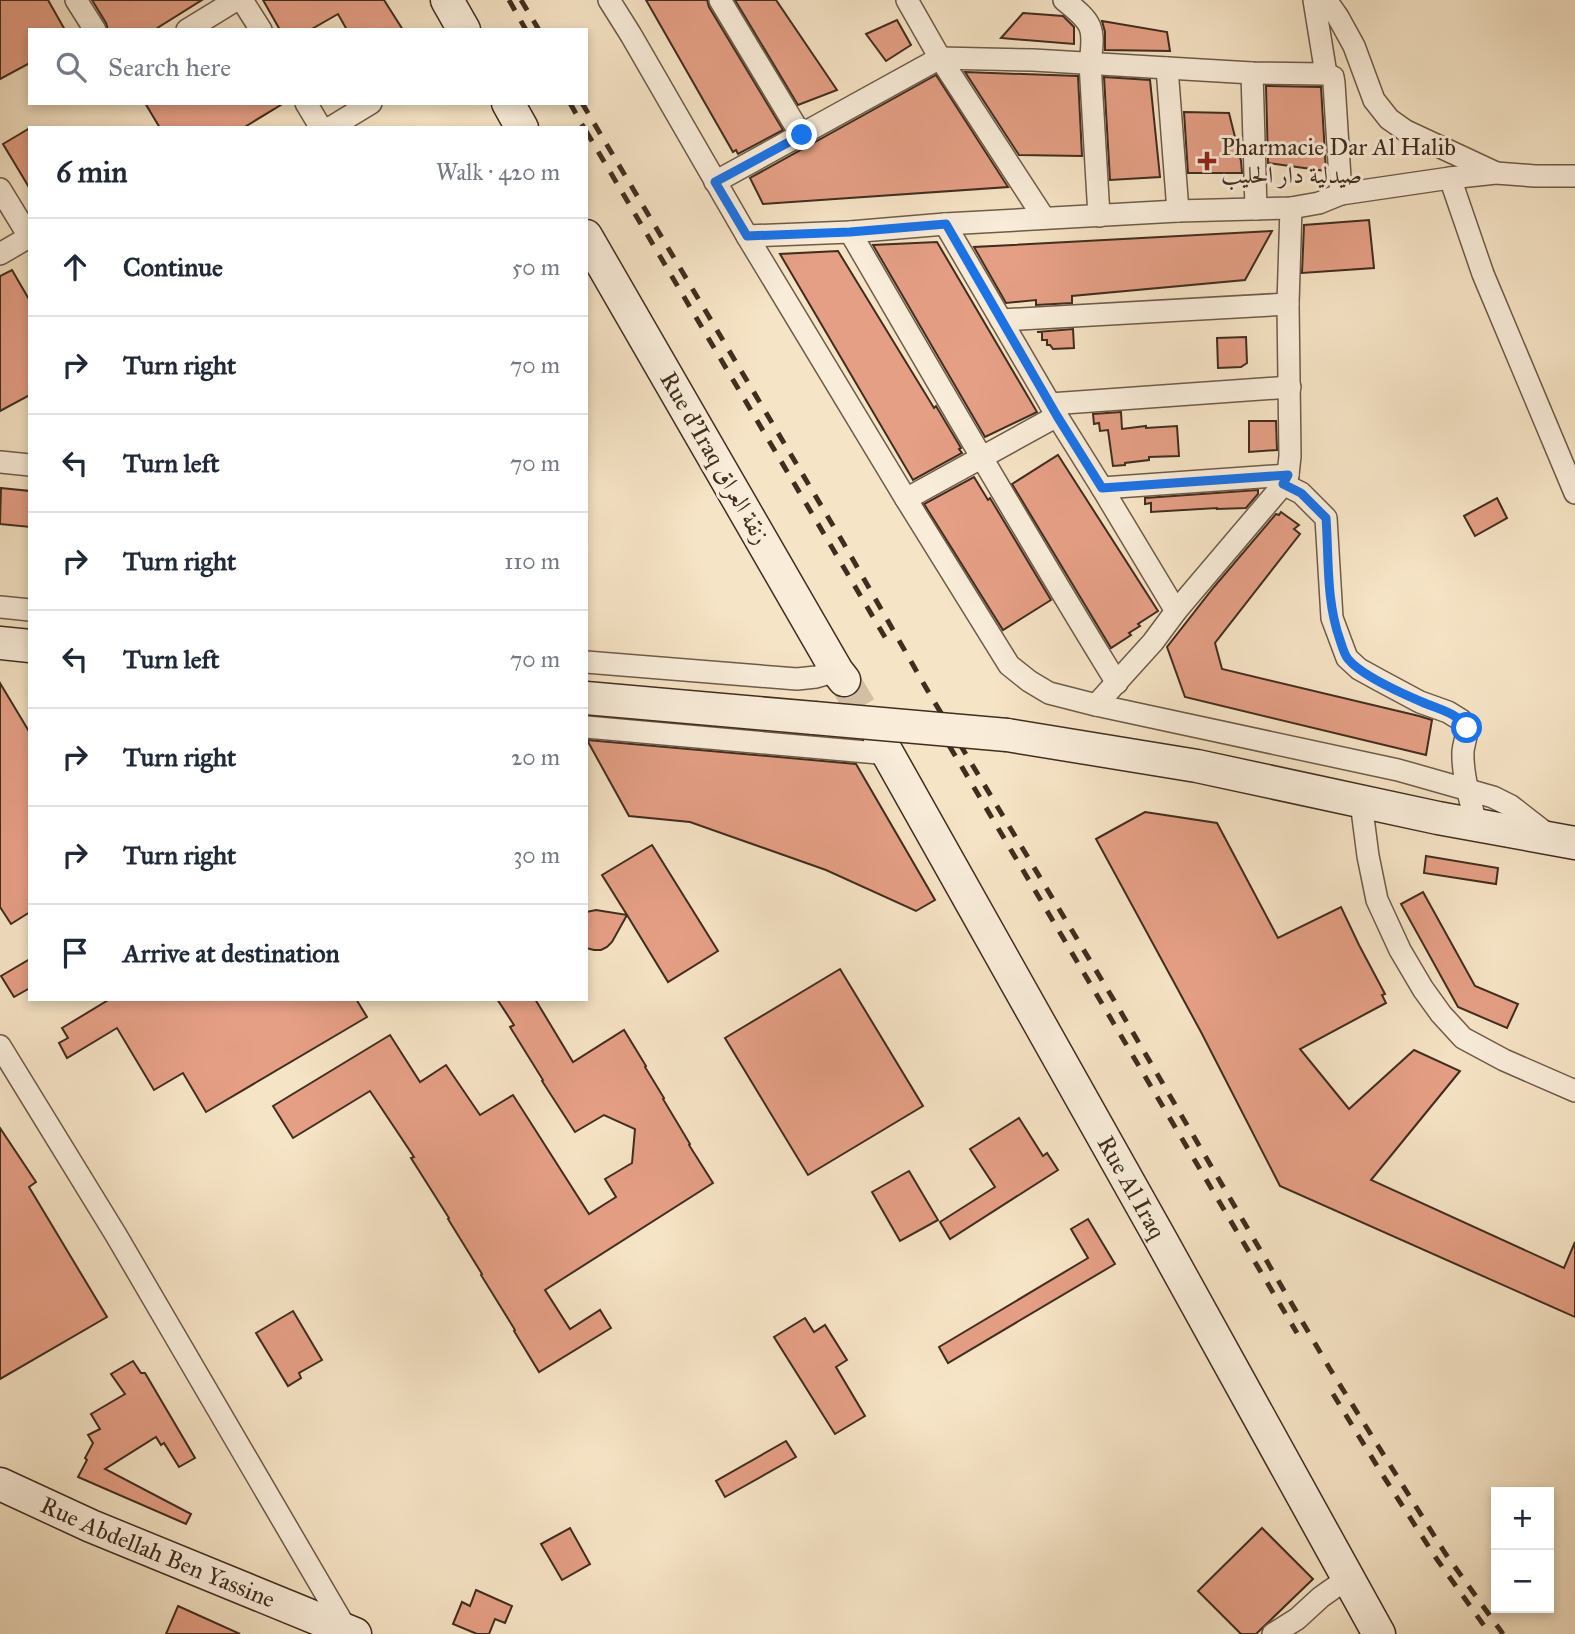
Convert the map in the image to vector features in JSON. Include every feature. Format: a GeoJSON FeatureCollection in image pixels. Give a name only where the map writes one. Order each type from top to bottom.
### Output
{"type":"FeatureCollection","features":[{"type":"Feature","properties":{"kind":"street"},"geometry":{"type":"LineString","coordinates":[[76,0],[94,28]]}},
{"type":"Feature","properties":{"kind":"street"},"geometry":{"type":"LineString","coordinates":[[190,28],[236,0]]}},
{"type":"Feature","properties":{"kind":"street"},"geometry":{"type":"LineString","coordinates":[[242,0],[260,28]]}},
{"type":"Feature","properties":{"kind":"street"},"geometry":{"type":"LineString","coordinates":[[447,0],[463,28]]}},
{"type":"Feature","properties":{"kind":"street"},"geometry":{"type":"LineString","coordinates":[[609,0],[747,236],[1009,665],[1049,693],[1398,771],[1493,797],[1565,841]]}},
{"type":"Feature","properties":{"kind":"street"},"geometry":{"type":"LineString","coordinates":[[720,0],[802,135]]}},
{"type":"Feature","properties":{"kind":"street"},"geometry":{"type":"LineString","coordinates":[[906,0],[940,58],[1044,218]]}},
{"type":"Feature","properties":{"kind":"street"},"geometry":{"type":"LineString","coordinates":[[1064,0],[1088,21],[1093,39],[1090,63],[1099,216]]}},
{"type":"Feature","properties":{"kind":"street"},"geometry":{"type":"LineString","coordinates":[[1314,0],[1326,74]]}},
{"type":"Feature","properties":{"kind":"street"},"geometry":{"type":"LineString","coordinates":[[1326,0],[1354,46],[1374,100],[1389,119],[1406,131],[1496,173]]}},
{"type":"Feature","properties":{"kind":"street"},"geometry":{"type":"LineString","coordinates":[[715,182],[940,58],[986,58],[1252,73],[1326,74],[1333,77],[1334,83],[1341,194]]}},
{"type":"Feature","properties":{"kind":"street"},"geometry":{"type":"LineString","coordinates":[[1167,68],[1178,211]]}},
{"type":"Feature","properties":{"kind":"street"},"geometry":{"type":"LineString","coordinates":[[1252,73],[1256,209]]}},
{"type":"Feature","properties":{"kind":"street"},"geometry":{"type":"LineString","coordinates":[[307,105],[320,126]]}},
{"type":"Feature","properties":{"kind":"street"},"geometry":{"type":"LineString","coordinates":[[333,126],[368,105]]}},
{"type":"Feature","properties":{"kind":"street"},"geometry":{"type":"LineString","coordinates":[[509,105],[521,126]]}},
{"type":"Feature","properties":{"kind":"street"},"geometry":{"type":"LineString","coordinates":[[747,236],[1178,211],[1291,208],[1319,203],[1341,194],[1450,178],[1496,173],[1575,176]]}},
{"type":"Feature","properties":{"kind":"street"},"geometry":{"type":"LineString","coordinates":[[1450,178],[1483,274],[1575,493]]}},
{"type":"Feature","properties":{"kind":"street"},"geometry":{"type":"LineString","coordinates":[[0,189],[28,236]]}},
{"type":"Feature","properties":{"kind":"street"},"geometry":{"type":"LineString","coordinates":[[1096,705],[1153,642],[1286,480],[1290,456],[1288,304],[1291,208]]}},
{"type":"Feature","properties":{"kind":"street"},"geometry":{"type":"LineString","coordinates":[[946,224],[1054,410],[1176,611]]}},
{"type":"Feature","properties":{"kind":"street"},"geometry":{"type":"LineString","coordinates":[[850,232],[1030,542],[1117,683]]}},
{"type":"Feature","properties":{"kind":"street"},"geometry":{"type":"LineString","coordinates":[[0,254],[28,239]]}},
{"type":"Feature","properties":{"kind":"street","name":"Rue d'Iraq زنقة العراق"},"geometry":{"type":"LineString","coordinates":[[588,239],[841,676]]}},
{"type":"Feature","properties":{"kind":"street"},"geometry":{"type":"LineString","coordinates":[[1001,320],[1288,304]]}},
{"type":"Feature","properties":{"kind":"street"},"geometry":{"type":"LineString","coordinates":[[906,499],[981,457],[1054,410],[1290,387]]}},
{"type":"Feature","properties":{"kind":"street"},"geometry":{"type":"LineString","coordinates":[[0,462],[28,465]]}},
{"type":"Feature","properties":{"kind":"street"},"geometry":{"type":"LineString","coordinates":[[1102,488],[1286,480],[1301,493],[1326,518],[1332,618],[1347,658],[1359,669],[1420,702],[1448,712],[1465,724],[1467,733],[1463,750],[1464,768],[1476,825]]}},
{"type":"Feature","properties":{"kind":"street"},"geometry":{"type":"LineString","coordinates":[[0,607],[28,610]]}},
{"type":"Feature","properties":{"kind":"street"},"geometry":{"type":"LineString","coordinates":[[0,643],[28,646]]}},
{"type":"Feature","properties":{"kind":"street"},"geometry":{"type":"LineString","coordinates":[[588,662],[797,679],[841,676]]}},
{"type":"Feature","properties":{"kind":"street"},"geometry":{"type":"LineString","coordinates":[[588,698],[1007,735],[1197,766],[1361,802],[1565,841]]}},
{"type":"Feature","properties":{"kind":"street"},"geometry":{"type":"LineString","coordinates":[[588,727],[884,747]]}},
{"type":"Feature","properties":{"kind":"street","name":"Rue Al Iraq"},"geometry":{"type":"LineString","coordinates":[[884,747],[1379,1634]]}},
{"type":"Feature","properties":{"kind":"street"},"geometry":{"type":"LineString","coordinates":[[1361,802],[1377,900],[1400,950],[1441,1014],[1463,1038],[1503,1060],[1575,1091]]}},
{"type":"Feature","properties":{"kind":"street"},"geometry":{"type":"LineString","coordinates":[[0,1046],[116,1236],[350,1633]]}},
{"type":"Feature","properties":{"kind":"street","name":"Rue Abdellah Ben Yassine"},"geometry":{"type":"LineString","coordinates":[[0,1484],[90,1526],[350,1633]]}},
{"type":"Feature","properties":{"kind":"street"},"geometry":{"type":"LineString","coordinates":[[1273,1634],[1297,1619],[1321,1597],[1348,1578]]}},
{"type":"Feature","properties":{"kind":"building"},"geometry":{"type":"Polygon","coordinates":[[[0,0],[48,0],[64,28],[28,28],[28,64],[0,79],[0,0]]]}},
{"type":"Feature","properties":{"kind":"building"},"geometry":{"type":"Polygon","coordinates":[[[92,0],[202,0],[157,28],[107,28],[92,0]]]}},
{"type":"Feature","properties":{"kind":"building"},"geometry":{"type":"Polygon","coordinates":[[[263,0],[384,0],[402,28],[346,28],[338,14],[314,28],[279,28],[263,0]]]}},
{"type":"Feature","properties":{"kind":"building"},"geometry":{"type":"Polygon","coordinates":[[[646,0],[707,0],[783,130],[738,154],[736,150],[733,152],[646,0]]]}},
{"type":"Feature","properties":{"kind":"building"},"geometry":{"type":"Polygon","coordinates":[[[735,0],[776,0],[837,90],[798,105],[735,0]]]}},
{"type":"Feature","properties":{"kind":"building"},"geometry":{"type":"Polygon","coordinates":[[[1023,13],[1063,16],[1074,27],[1074,44],[1001,38],[1023,13]]]}},
{"type":"Feature","properties":{"kind":"building"},"geometry":{"type":"Polygon","coordinates":[[[897,20],[911,45],[886,61],[866,34],[897,20]]]}},
{"type":"Feature","properties":{"kind":"building"},"geometry":{"type":"Polygon","coordinates":[[[1102,21],[1167,32],[1170,51],[1105,50],[1102,21]]]}},
{"type":"Feature","properties":{"kind":"building"},"geometry":{"type":"Polygon","coordinates":[[[965,72],[1078,76],[1082,156],[1019,155],[965,72]]]}},
{"type":"Feature","properties":{"kind":"building"},"geometry":{"type":"Polygon","coordinates":[[[936,75],[1008,187],[763,204],[750,178],[936,75]]]}},
{"type":"Feature","properties":{"kind":"building"},"geometry":{"type":"Polygon","coordinates":[[[1104,77],[1150,80],[1160,177],[1110,180],[1104,77]]]}},
{"type":"Feature","properties":{"kind":"building"},"geometry":{"type":"Polygon","coordinates":[[[1266,86],[1321,87],[1326,171],[1268,163],[1266,86]]]}},
{"type":"Feature","properties":{"kind":"building"},"geometry":{"type":"Polygon","coordinates":[[[146,105],[281,105],[246,126],[159,126],[146,105]]]}},
{"type":"Feature","properties":{"kind":"building"},"geometry":{"type":"Polygon","coordinates":[[[1184,112],[1229,113],[1242,173],[1188,173],[1184,112]]]}},
{"type":"Feature","properties":{"kind":"building"},"geometry":{"type":"Polygon","coordinates":[[[28,129],[28,186],[3,144],[28,129]]]}},
{"type":"Feature","properties":{"kind":"building"},"geometry":{"type":"Polygon","coordinates":[[[1369,220],[1374,268],[1302,273],[1304,225],[1369,220]]]}},
{"type":"Feature","properties":{"kind":"building"},"geometry":{"type":"Polygon","coordinates":[[[1272,231],[1245,280],[1072,296],[1072,303],[1036,305],[1036,300],[1006,303],[974,247],[1272,231]]]}},
{"type":"Feature","properties":{"kind":"building"},"geometry":{"type":"Polygon","coordinates":[[[937,242],[1037,412],[985,437],[873,245],[937,242]]]}},
{"type":"Feature","properties":{"kind":"building"},"geometry":{"type":"Polygon","coordinates":[[[838,251],[961,448],[959,449],[962,453],[913,480],[780,254],[838,251]]]}},
{"type":"Feature","properties":{"kind":"building"},"geometry":{"type":"Polygon","coordinates":[[[12,270],[28,298],[28,396],[0,411],[0,276],[12,270]]]}},
{"type":"Feature","properties":{"kind":"building"},"geometry":{"type":"Polygon","coordinates":[[[1073,329],[1074,348],[1053,349],[1047,345],[1047,340],[1042,340],[1042,332],[1037,332],[1073,329]]]}},
{"type":"Feature","properties":{"kind":"building"},"geometry":{"type":"Polygon","coordinates":[[[1246,337],[1247,363],[1241,367],[1218,368],[1217,338],[1246,337]]]}},
{"type":"Feature","properties":{"kind":"building"},"geometry":{"type":"Polygon","coordinates":[[[1121,412],[1122,429],[1177,426],[1179,456],[1149,457],[1149,460],[1113,466],[1108,430],[1100,431],[1099,423],[1094,424],[1093,414],[1121,412]]]}},
{"type":"Feature","properties":{"kind":"building"},"geometry":{"type":"Polygon","coordinates":[[[1249,421],[1276,421],[1277,450],[1249,452],[1249,421]]]}},
{"type":"Feature","properties":{"kind":"building"},"geometry":{"type":"Polygon","coordinates":[[[1058,455],[1158,611],[1138,624],[1140,626],[1129,633],[1131,635],[1111,648],[1012,484],[1058,455]]]}},
{"type":"Feature","properties":{"kind":"building"},"geometry":{"type":"Polygon","coordinates":[[[974,477],[988,500],[990,498],[1051,600],[1003,630],[924,504],[974,477]]]}},
{"type":"Feature","properties":{"kind":"building"},"geometry":{"type":"Polygon","coordinates":[[[1,488],[28,491],[28,527],[0,524],[1,488]]]}},
{"type":"Feature","properties":{"kind":"building"},"geometry":{"type":"Polygon","coordinates":[[[1258,490],[1258,494],[1246,508],[1151,512],[1151,503],[1145,504],[1145,498],[1258,490]]]}},
{"type":"Feature","properties":{"kind":"building"},"geometry":{"type":"Polygon","coordinates":[[[1497,498],[1507,518],[1475,536],[1464,516],[1497,498]]]}},
{"type":"Feature","properties":{"kind":"building"},"geometry":{"type":"Polygon","coordinates":[[[1281,512],[1299,525],[1294,529],[1300,534],[1215,643],[1222,669],[1432,720],[1426,755],[1185,697],[1167,647],[1214,587],[1276,514],[1281,512]]]}},
{"type":"Feature","properties":{"kind":"building"},"geometry":{"type":"Polygon","coordinates":[[[0,683],[28,730],[28,913],[11,924],[0,907],[0,683]]]}},
{"type":"Feature","properties":{"kind":"building"},"geometry":{"type":"Polygon","coordinates":[[[588,740],[856,764],[935,900],[916,911],[826,870],[690,822],[629,816],[588,740]]]}},
{"type":"Feature","properties":{"kind":"building"},"geometry":{"type":"Polygon","coordinates":[[[1145,812],[1217,823],[1278,938],[1341,907],[1385,994],[1382,995],[1386,1003],[1300,1049],[1349,1109],[1414,1050],[1460,1071],[1371,1180],[1564,1268],[1575,1242],[1575,1317],[1280,1186],[1201,1032],[1096,839],[1145,812]]]}},
{"type":"Feature","properties":{"kind":"building"},"geometry":{"type":"Polygon","coordinates":[[[652,845],[718,951],[668,982],[602,875],[652,845]]]}},
{"type":"Feature","properties":{"kind":"building"},"geometry":{"type":"Polygon","coordinates":[[[1426,856],[1498,868],[1496,884],[1424,873],[1426,856]]]}},
{"type":"Feature","properties":{"kind":"building"},"geometry":{"type":"Polygon","coordinates":[[[1423,892],[1475,986],[1518,1004],[1507,1028],[1458,1007],[1401,904],[1423,892]]]}},
{"type":"Feature","properties":{"kind":"building"},"geometry":{"type":"Polygon","coordinates":[[[596,910],[627,915],[612,942],[601,950],[588,948],[588,912],[596,910]]]}},
{"type":"Feature","properties":{"kind":"building"},"geometry":{"type":"Polygon","coordinates":[[[28,960],[28,989],[14,997],[1,976],[28,960]]]}},
{"type":"Feature","properties":{"kind":"building"},"geometry":{"type":"Polygon","coordinates":[[[840,969],[923,1106],[808,1175],[725,1038],[840,969]]]}},
{"type":"Feature","properties":{"kind":"building"},"geometry":{"type":"Polygon","coordinates":[[[107,1001],[357,1001],[367,1017],[206,1112],[183,1073],[154,1090],[117,1028],[67,1058],[59,1043],[68,1038],[62,1028],[107,1001]]]}},
{"type":"Feature","properties":{"kind":"building"},"geometry":{"type":"Polygon","coordinates":[[[498,1001],[536,1001],[573,1062],[624,1030],[713,1183],[545,1290],[570,1329],[600,1310],[611,1328],[539,1372],[411,1158],[414,1157],[370,1091],[293,1138],[273,1106],[390,1035],[420,1082],[446,1065],[480,1115],[513,1095],[589,1214],[616,1197],[605,1179],[632,1163],[635,1129],[604,1115],[575,1132],[510,1027],[514,1025],[498,1001]]]}},
{"type":"Feature","properties":{"kind":"building"},"geometry":{"type":"Polygon","coordinates":[[[1019,1118],[1043,1156],[1047,1153],[1058,1170],[950,1239],[940,1222],[995,1187],[970,1149],[1019,1118]]]}},
{"type":"Feature","properties":{"kind":"building"},"geometry":{"type":"Polygon","coordinates":[[[0,1128],[36,1182],[29,1187],[107,1317],[0,1379],[0,1128]]]}},
{"type":"Feature","properties":{"kind":"building"},"geometry":{"type":"Polygon","coordinates":[[[909,1171],[938,1220],[900,1241],[872,1192],[909,1171]]]}},
{"type":"Feature","properties":{"kind":"building"},"geometry":{"type":"Polygon","coordinates":[[[1088,1219],[1115,1264],[948,1363],[939,1347],[1088,1258],[1071,1229],[1088,1219]]]}},
{"type":"Feature","properties":{"kind":"building"},"geometry":{"type":"Polygon","coordinates":[[[293,1311],[322,1360],[299,1373],[301,1378],[288,1386],[256,1333],[293,1311]]]}},
{"type":"Feature","properties":{"kind":"building"},"geometry":{"type":"Polygon","coordinates":[[[805,1318],[814,1332],[825,1325],[847,1360],[836,1367],[865,1416],[835,1434],[774,1337],[805,1318]]]}},
{"type":"Feature","properties":{"kind":"building"},"geometry":{"type":"Polygon","coordinates":[[[133,1361],[141,1373],[145,1373],[195,1458],[179,1467],[164,1443],[161,1445],[156,1437],[105,1469],[191,1514],[186,1524],[78,1477],[93,1443],[88,1435],[100,1429],[91,1414],[125,1394],[111,1374],[133,1361]]]}},
{"type":"Feature","properties":{"kind":"building"},"geometry":{"type":"Polygon","coordinates":[[[786,1441],[796,1457],[725,1497],[716,1481],[786,1441]]]}},
{"type":"Feature","properties":{"kind":"building"},"geometry":{"type":"Polygon","coordinates":[[[570,1528],[590,1564],[562,1580],[541,1544],[570,1528]]]}},
{"type":"Feature","properties":{"kind":"building"},"geometry":{"type":"Polygon","coordinates":[[[1262,1528],[1313,1579],[1256,1634],[1241,1634],[1198,1591],[1262,1528]]]}},
{"type":"Feature","properties":{"kind":"building"},"geometry":{"type":"Polygon","coordinates":[[[476,1590],[512,1606],[505,1623],[495,1619],[489,1634],[477,1634],[453,1624],[462,1602],[470,1606],[476,1590]]]}},
{"type":"Feature","properties":{"kind":"building"},"geometry":{"type":"Polygon","coordinates":[[[178,1606],[240,1634],[166,1634],[178,1606]]]}},
{"type":"Feature","properties":{"kind":"tunnel"},"geometry":{"type":"LineString","coordinates":[[844,680],[880,740]]}},
{"type":"Feature","properties":{"kind":"railway"},"geometry":{"type":"LineString","coordinates":[[509,0],[525,28]]}},
{"type":"Feature","properties":{"kind":"railway"},"geometry":{"type":"LineString","coordinates":[[521,0],[538,28]]}},
{"type":"Feature","properties":{"kind":"railway"},"geometry":{"type":"LineString","coordinates":[[571,105],[583,126]]}},
{"type":"Feature","properties":{"kind":"railway"},"geometry":{"type":"LineString","coordinates":[[583,105],[1330,1369],[1445,1553],[1503,1634]]}},
{"type":"Feature","properties":{"kind":"railway"},"geometry":{"type":"LineString","coordinates":[[588,134],[889,644]]}},
{"type":"Feature","properties":{"kind":"railway"},"geometry":{"type":"LineString","coordinates":[[937,725],[1297,1333]]}},
{"type":"Feature","properties":{"kind":"railway"},"geometry":{"type":"LineString","coordinates":[[1333,1394],[1436,1558],[1490,1634]]}},
{"type":"Feature","properties":{"kind":"place","name":"Pharmacie Dar Al Halib صيدلية دار الحليب"},"geometry":{"type":"Point","coordinates":[1207,161]}},
{"type":"Feature","properties":{"kind":"route"},"geometry":{"type":"LineString","coordinates":[[802,135],[715,182],[747,236],[850,232],[946,224],[1057,416],[1102,488],[1288,475],[1283,484],[1301,493],[1326,518],[1332,618],[1347,658],[1359,669],[1420,702],[1448,712],[1461,720],[1467,728]]}}]}
